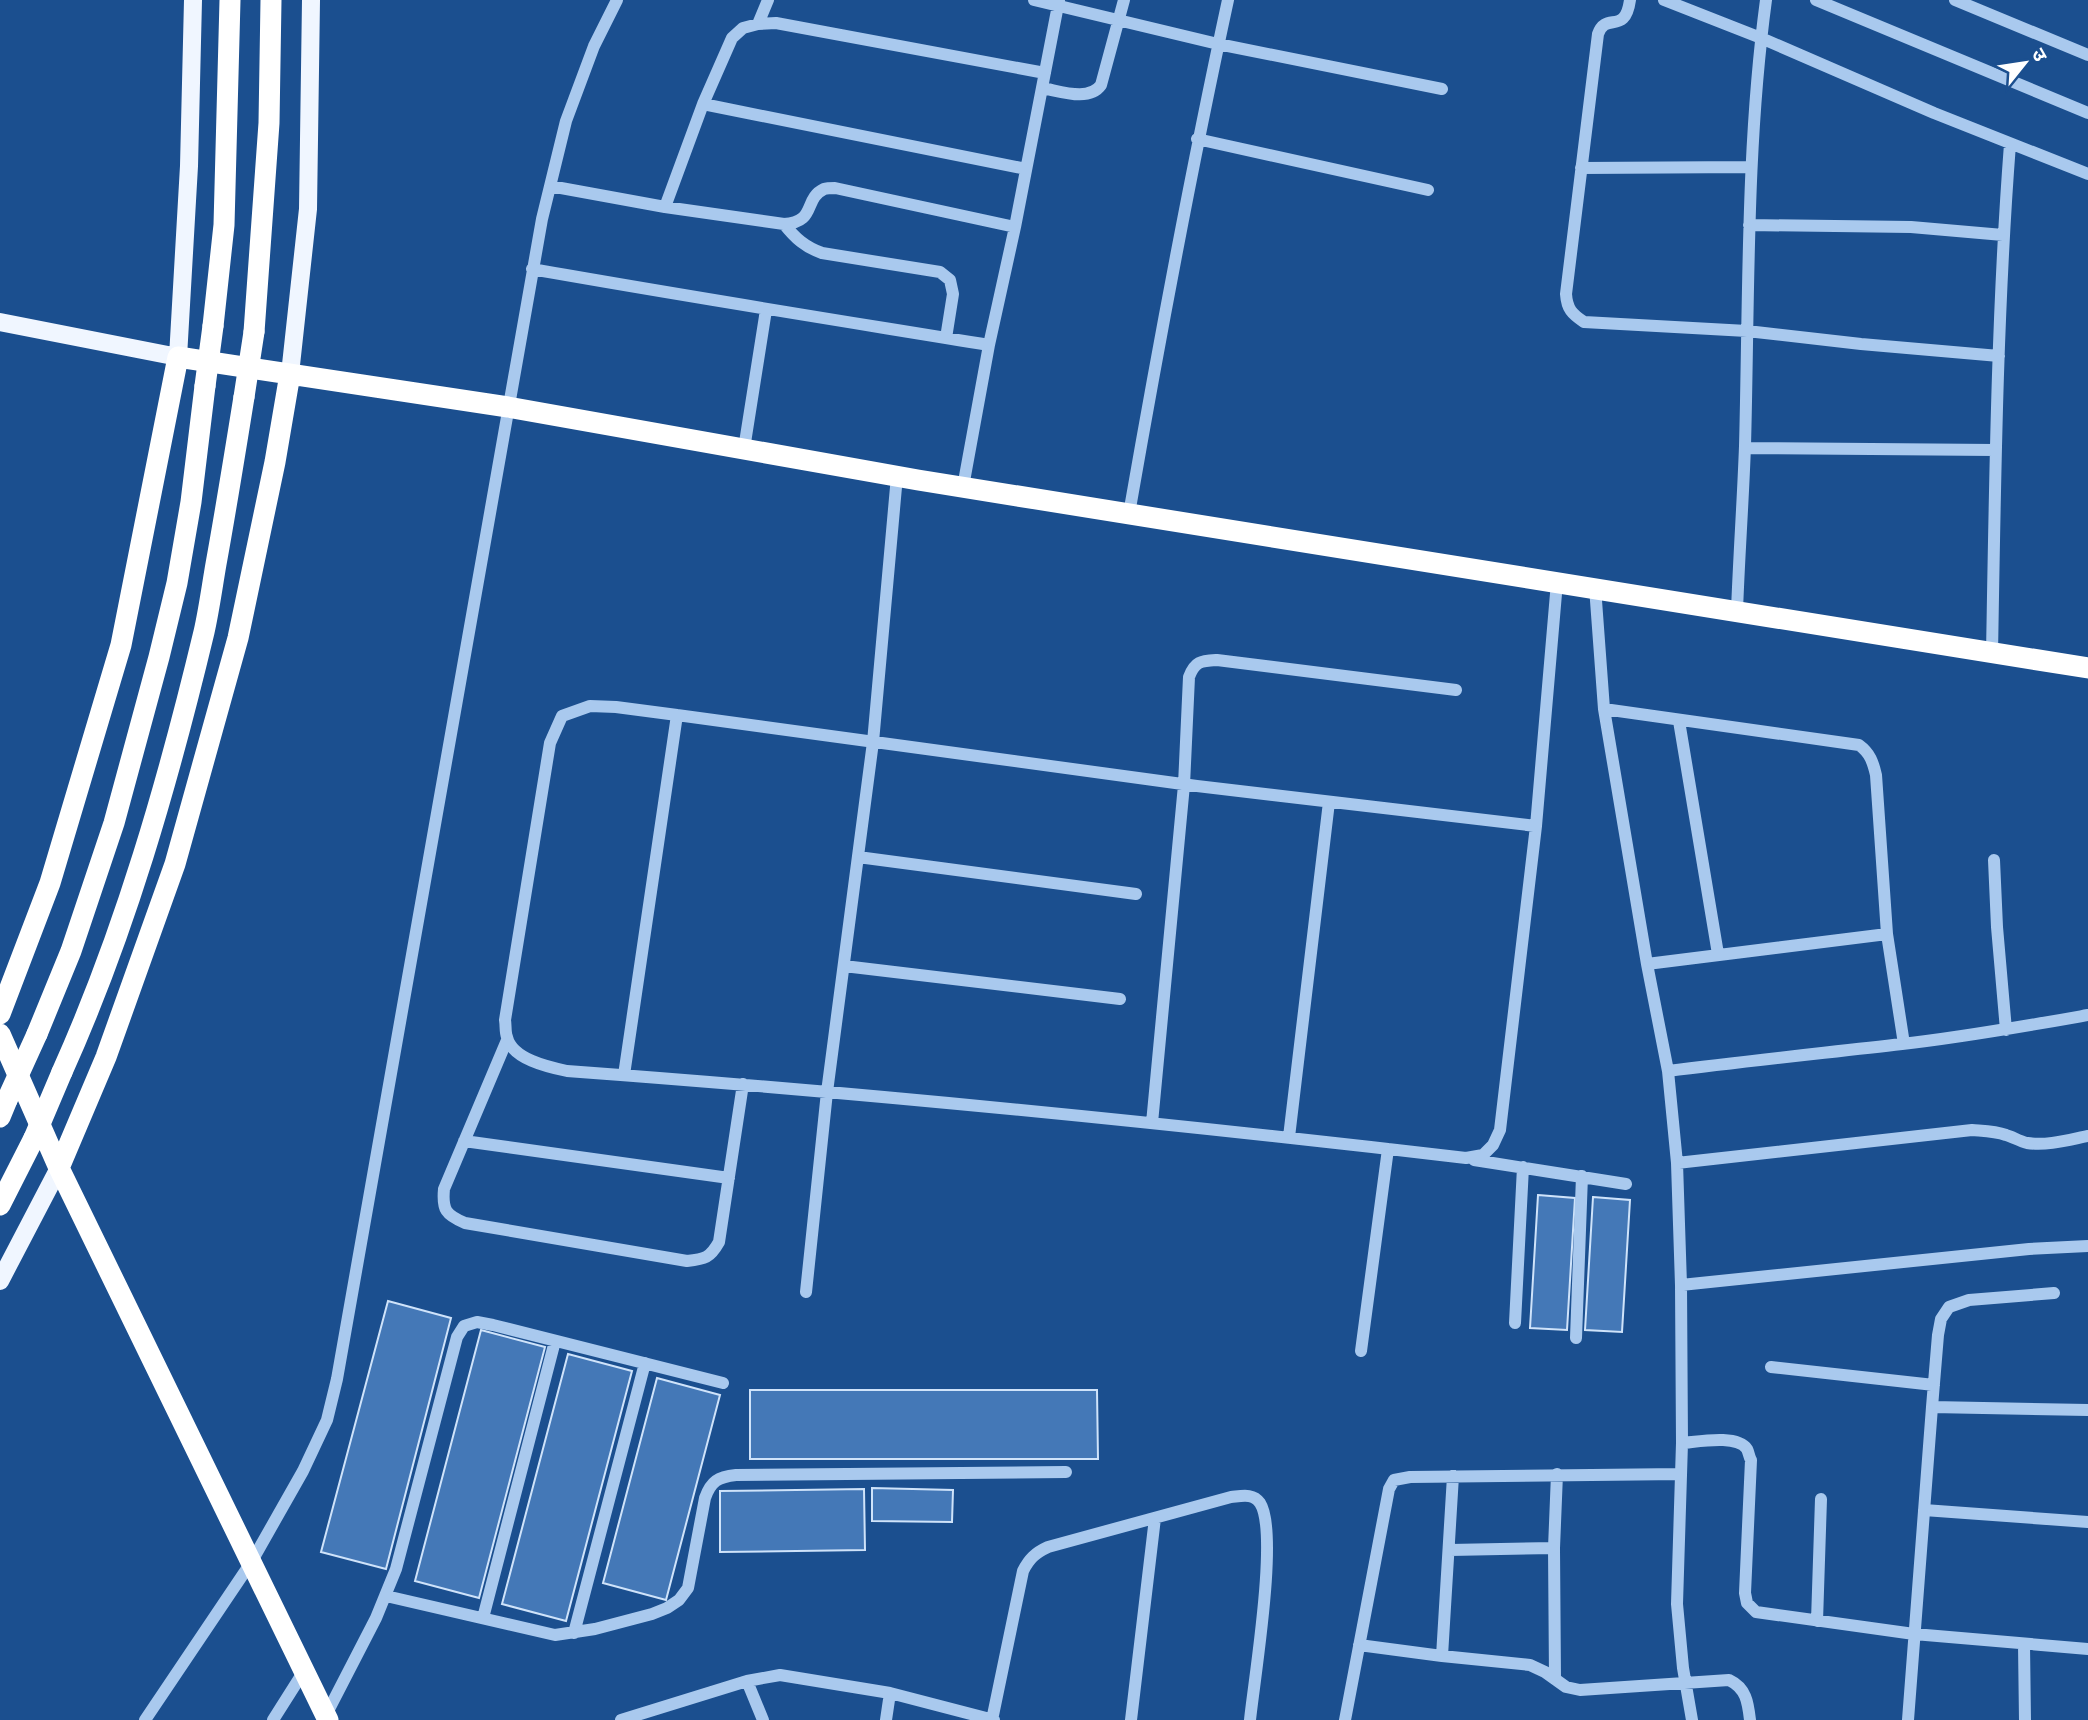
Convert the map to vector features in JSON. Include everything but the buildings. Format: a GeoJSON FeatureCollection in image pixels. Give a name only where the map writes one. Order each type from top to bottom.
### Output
{"type":"FeatureCollection","features":[{"type":"Feature","properties":{"kind":"highway"},"geometry":{"type":"LineString","coordinates":[[4,1109],[71,951],[114,823],[177,583],[191,502],[224,225],[230,0]]}},
{"type":"Feature","properties":{"kind":"highway"},"geometry":{"type":"LineString","coordinates":[[0,1205],[34,1138],[81,1030],[112,947],[145,849],[204,630],[254,332],[269,123],[271,0]]}},
{"type":"Feature","properties":{"kind":"highway"},"geometry":{"type":"LineString","coordinates":[[0,1014],[50,883],[121,645],[178,357],[508,407],[897,476],[2088,668]]}},
{"type":"Feature","properties":{"kind":"highway"},"geometry":{"type":"LineString","coordinates":[[59,1168],[106,1057],[174,864],[237,638],[275,462],[290,374]]}},
{"type":"Feature","properties":{"kind":"highway"},"geometry":{"type":"LineString","coordinates":[[0,1034],[59,1168],[327,1718]]}},
{"type":"Feature","properties":{"kind":"main road"},"geometry":{"type":"LineString","coordinates":[[0,322],[178,357],[189,166],[193,0]]}},
{"type":"Feature","properties":{"kind":"main road"},"geometry":{"type":"LineString","coordinates":[[290,374],[308,209],[311,0]]}},
{"type":"Feature","properties":{"kind":"main road"},"geometry":{"type":"LineString","coordinates":[[0,1281],[59,1168]]}},
{"type":"Feature","properties":{"kind":"street"},"geometry":{"type":"LineString","coordinates":[[145,1720],[252,1561],[318,1442],[327,1419],[337,1379],[532,269],[566,121],[594,46],[617,0]]}},
{"type":"Feature","properties":{"kind":"street"},"geometry":{"type":"LineString","coordinates":[[758,24],[768,0]]}},
{"type":"Feature","properties":{"kind":"street"},"geometry":{"type":"LineString","coordinates":[[1034,0],[1218,44],[1442,89]]}},
{"type":"Feature","properties":{"kind":"street"},"geometry":{"type":"LineString","coordinates":[[1042,88],[1081,94],[1097,91],[1101,85],[1124,0]]}},
{"type":"Feature","properties":{"kind":"street"},"geometry":{"type":"LineString","coordinates":[[1129,514],[1197,139],[1228,0]]}},
{"type":"Feature","properties":{"kind":"street"},"geometry":{"type":"LineString","coordinates":[[1630,0],[1625,18],[1617,23],[1606,22],[1600,26],[1598,34],[1566,294],[1567,306],[1573,315],[1584,322],[1747,331],[1999,356]]}},
{"type":"Feature","properties":{"kind":"street"},"geometry":{"type":"LineString","coordinates":[[1664,0],[2088,174]]}},
{"type":"Feature","properties":{"kind":"street"},"geometry":{"type":"LineString","coordinates":[[1737,611],[1745,448],[1751,167],[1760,38],[1766,0]]}},
{"type":"Feature","properties":{"kind":"street"},"geometry":{"type":"LineString","coordinates":[[1816,0],[2088,113]]}},
{"type":"Feature","properties":{"kind":"street"},"geometry":{"type":"LineString","coordinates":[[1955,0],[1977,5],[2088,55]]}},
{"type":"Feature","properties":{"kind":"street"},"geometry":{"type":"LineString","coordinates":[[964,487],[989,345],[1058,4]]}},
{"type":"Feature","properties":{"kind":"street"},"geometry":{"type":"LineString","coordinates":[[665,207],[703,104],[732,38],[743,28],[776,23],[1045,73]]}},
{"type":"Feature","properties":{"kind":"street"},"geometry":{"type":"LineString","coordinates":[[703,104],[1026,169]]}},
{"type":"Feature","properties":{"kind":"street"},"geometry":{"type":"LineString","coordinates":[[1197,139],[1428,190]]}},
{"type":"Feature","properties":{"kind":"street"},"geometry":{"type":"LineString","coordinates":[[1992,654],[1995,450],[2003,235],[2010,144]]}},
{"type":"Feature","properties":{"kind":"street"},"geometry":{"type":"LineString","coordinates":[[1581,168],[1751,167]]}},
{"type":"Feature","properties":{"kind":"street"},"geometry":{"type":"LineString","coordinates":[[550,186],[665,207],[784,223],[795,223],[803,219],[815,198],[824,189],[835,188],[1015,227]]}},
{"type":"Feature","properties":{"kind":"street"},"geometry":{"type":"LineString","coordinates":[[784,223],[796,239],[822,253],[940,272],[950,280],[953,294],[946,338]]}},
{"type":"Feature","properties":{"kind":"street"},"geometry":{"type":"LineString","coordinates":[[1749,225],[1911,227],[2003,235]]}},
{"type":"Feature","properties":{"kind":"street"},"geometry":{"type":"LineString","coordinates":[[532,269],[989,345]]}},
{"type":"Feature","properties":{"kind":"street"},"geometry":{"type":"LineString","coordinates":[[744,449],[766,310]]}},
{"type":"Feature","properties":{"kind":"street"},"geometry":{"type":"LineString","coordinates":[[1745,448],[1995,450]]}},
{"type":"Feature","properties":{"kind":"street"},"geometry":{"type":"LineString","coordinates":[[806,1292],[827,1092],[873,742],[897,476]]}},
{"type":"Feature","properties":{"kind":"street"},"geometry":{"type":"LineString","coordinates":[[1466,1158],[1483,1155],[1493,1145],[1500,1130],[1536,826],[1558,582]]}},
{"type":"Feature","properties":{"kind":"street"},"geometry":{"type":"LineString","coordinates":[[1595,587],[1604,709],[1668,1071],[1677,1163],[1682,1443],[1677,1604],[1692,1720]]}},
{"type":"Feature","properties":{"kind":"street"},"geometry":{"type":"LineString","coordinates":[[1152,1123],[1184,785],[1189,677],[1193,667],[1203,660],[1217,660],[1456,691]]}},
{"type":"Feature","properties":{"kind":"street"},"geometry":{"type":"LineString","coordinates":[[743,1084],[719,1242],[713,1253],[704,1259],[687,1261],[465,1223],[451,1217],[443,1205],[444,1189],[507,1040],[505,1020],[550,743],[562,716],[590,706],[677,715],[1184,785],[1536,826]]}},
{"type":"Feature","properties":{"kind":"street"},"geometry":{"type":"LineString","coordinates":[[1604,709],[1858,745],[1867,750],[1876,775],[1887,934],[1904,1044]]}},
{"type":"Feature","properties":{"kind":"street"},"geometry":{"type":"LineString","coordinates":[[624,1075],[677,715]]}},
{"type":"Feature","properties":{"kind":"street"},"geometry":{"type":"LineString","coordinates":[[1679,721],[1718,954]]}},
{"type":"Feature","properties":{"kind":"street"},"geometry":{"type":"LineString","coordinates":[[1289,1138],[1329,802]]}},
{"type":"Feature","properties":{"kind":"street"},"geometry":{"type":"LineString","coordinates":[[858,857],[1136,894]]}},
{"type":"Feature","properties":{"kind":"street"},"geometry":{"type":"LineString","coordinates":[[1994,860],[2006,1030]]}},
{"type":"Feature","properties":{"kind":"street"},"geometry":{"type":"LineString","coordinates":[[1647,964],[1887,934]]}},
{"type":"Feature","properties":{"kind":"street"},"geometry":{"type":"LineString","coordinates":[[844,967],[1120,999]]}},
{"type":"Feature","properties":{"kind":"street"},"geometry":{"type":"LineString","coordinates":[[1668,1071],[1904,1044],[2088,1015]]}},
{"type":"Feature","properties":{"kind":"street"},"geometry":{"type":"LineString","coordinates":[[507,1040],[521,1055],[541,1065],[567,1071],[743,1084],[1152,1123],[1466,1158],[1626,1184]]}},
{"type":"Feature","properties":{"kind":"street"},"geometry":{"type":"LineString","coordinates":[[1677,1163],[1972,1130],[1994,1132],[2025,1142],[2041,1143],[2088,1136]]}},
{"type":"Feature","properties":{"kind":"street"},"geometry":{"type":"LineString","coordinates":[[464,1141],[729,1178]]}},
{"type":"Feature","properties":{"kind":"street"},"geometry":{"type":"LineString","coordinates":[[1361,1351],[1388,1149]]}},
{"type":"Feature","properties":{"kind":"street"},"geometry":{"type":"LineString","coordinates":[[1515,1323],[1523,1167]]}},
{"type":"Feature","properties":{"kind":"street"},"geometry":{"type":"LineString","coordinates":[[1576,1338],[1582,1176]]}},
{"type":"Feature","properties":{"kind":"street"},"geometry":{"type":"LineString","coordinates":[[1681,1285],[2029,1248],[2088,1245]]}},
{"type":"Feature","properties":{"kind":"street"},"geometry":{"type":"LineString","coordinates":[[1908,1720],[1931,1407],[1941,1319],[1949,1307],[1969,1300],[2054,1293]]}},
{"type":"Feature","properties":{"kind":"street"},"geometry":{"type":"LineString","coordinates":[[327,1718],[386,1596],[396,1569],[457,1336],[464,1326],[477,1322],[723,1383]]}},
{"type":"Feature","properties":{"kind":"street"},"geometry":{"type":"LineString","coordinates":[[483,1618],[555,1341]]}},
{"type":"Feature","properties":{"kind":"street"},"geometry":{"type":"LineString","coordinates":[[574,1633],[645,1363]]}},
{"type":"Feature","properties":{"kind":"street"},"geometry":{"type":"LineString","coordinates":[[1771,1367],[1934,1385]]}},
{"type":"Feature","properties":{"kind":"street"},"geometry":{"type":"LineString","coordinates":[[1931,1407],[2088,1410]]}},
{"type":"Feature","properties":{"kind":"street"},"geometry":{"type":"LineString","coordinates":[[1682,1443],[1727,1440],[1746,1447],[1751,1460],[1745,1593],[1747,1603],[1756,1612],[1914,1634],[2088,1649]]}},
{"type":"Feature","properties":{"kind":"street"},"geometry":{"type":"LineString","coordinates":[[386,1596],[555,1635],[574,1633],[652,1614],[679,1600],[688,1588],[705,1498],[710,1485],[720,1477],[1066,1472]]}},
{"type":"Feature","properties":{"kind":"street"},"geometry":{"type":"LineString","coordinates":[[1555,1679],[1554,1548],[1557,1474]]}},
{"type":"Feature","properties":{"kind":"street"},"geometry":{"type":"LineString","coordinates":[[1345,1720],[1389,1489],[1394,1480],[1410,1476],[1681,1474]]}},
{"type":"Feature","properties":{"kind":"street"},"geometry":{"type":"LineString","coordinates":[[1442,1656],[1454,1476]]}},
{"type":"Feature","properties":{"kind":"street"},"geometry":{"type":"LineString","coordinates":[[621,1720],[747,1681],[780,1675],[890,1693],[993,1720],[1023,1571],[1028,1560],[1048,1547],[1244,1495],[1254,1497],[1260,1502],[1267,1526],[1269,1549],[1250,1720]]}},
{"type":"Feature","properties":{"kind":"street"},"geometry":{"type":"LineString","coordinates":[[1817,1622],[1821,1499]]}},
{"type":"Feature","properties":{"kind":"street"},"geometry":{"type":"LineString","coordinates":[[1924,1510],[2088,1522]]}},
{"type":"Feature","properties":{"kind":"street"},"geometry":{"type":"LineString","coordinates":[[1131,1720],[1155,1518]]}},
{"type":"Feature","properties":{"kind":"street"},"geometry":{"type":"LineString","coordinates":[[1450,1550],[1554,1548]]}},
{"type":"Feature","properties":{"kind":"street"},"geometry":{"type":"LineString","coordinates":[[1359,1645],[1530,1665],[1545,1672],[1566,1688],[1729,1680],[1738,1685],[1745,1694],[1750,1720]]}},
{"type":"Feature","properties":{"kind":"street"},"geometry":{"type":"LineString","coordinates":[[2024,1645],[2025,1720]]}},
{"type":"Feature","properties":{"kind":"street"},"geometry":{"type":"LineString","coordinates":[[273,1720],[304,1671]]}},
{"type":"Feature","properties":{"kind":"street"},"geometry":{"type":"LineString","coordinates":[[747,1681],[763,1720]]}},
{"type":"Feature","properties":{"kind":"street"},"geometry":{"type":"LineString","coordinates":[[886,1720],[890,1693]]}}]}
